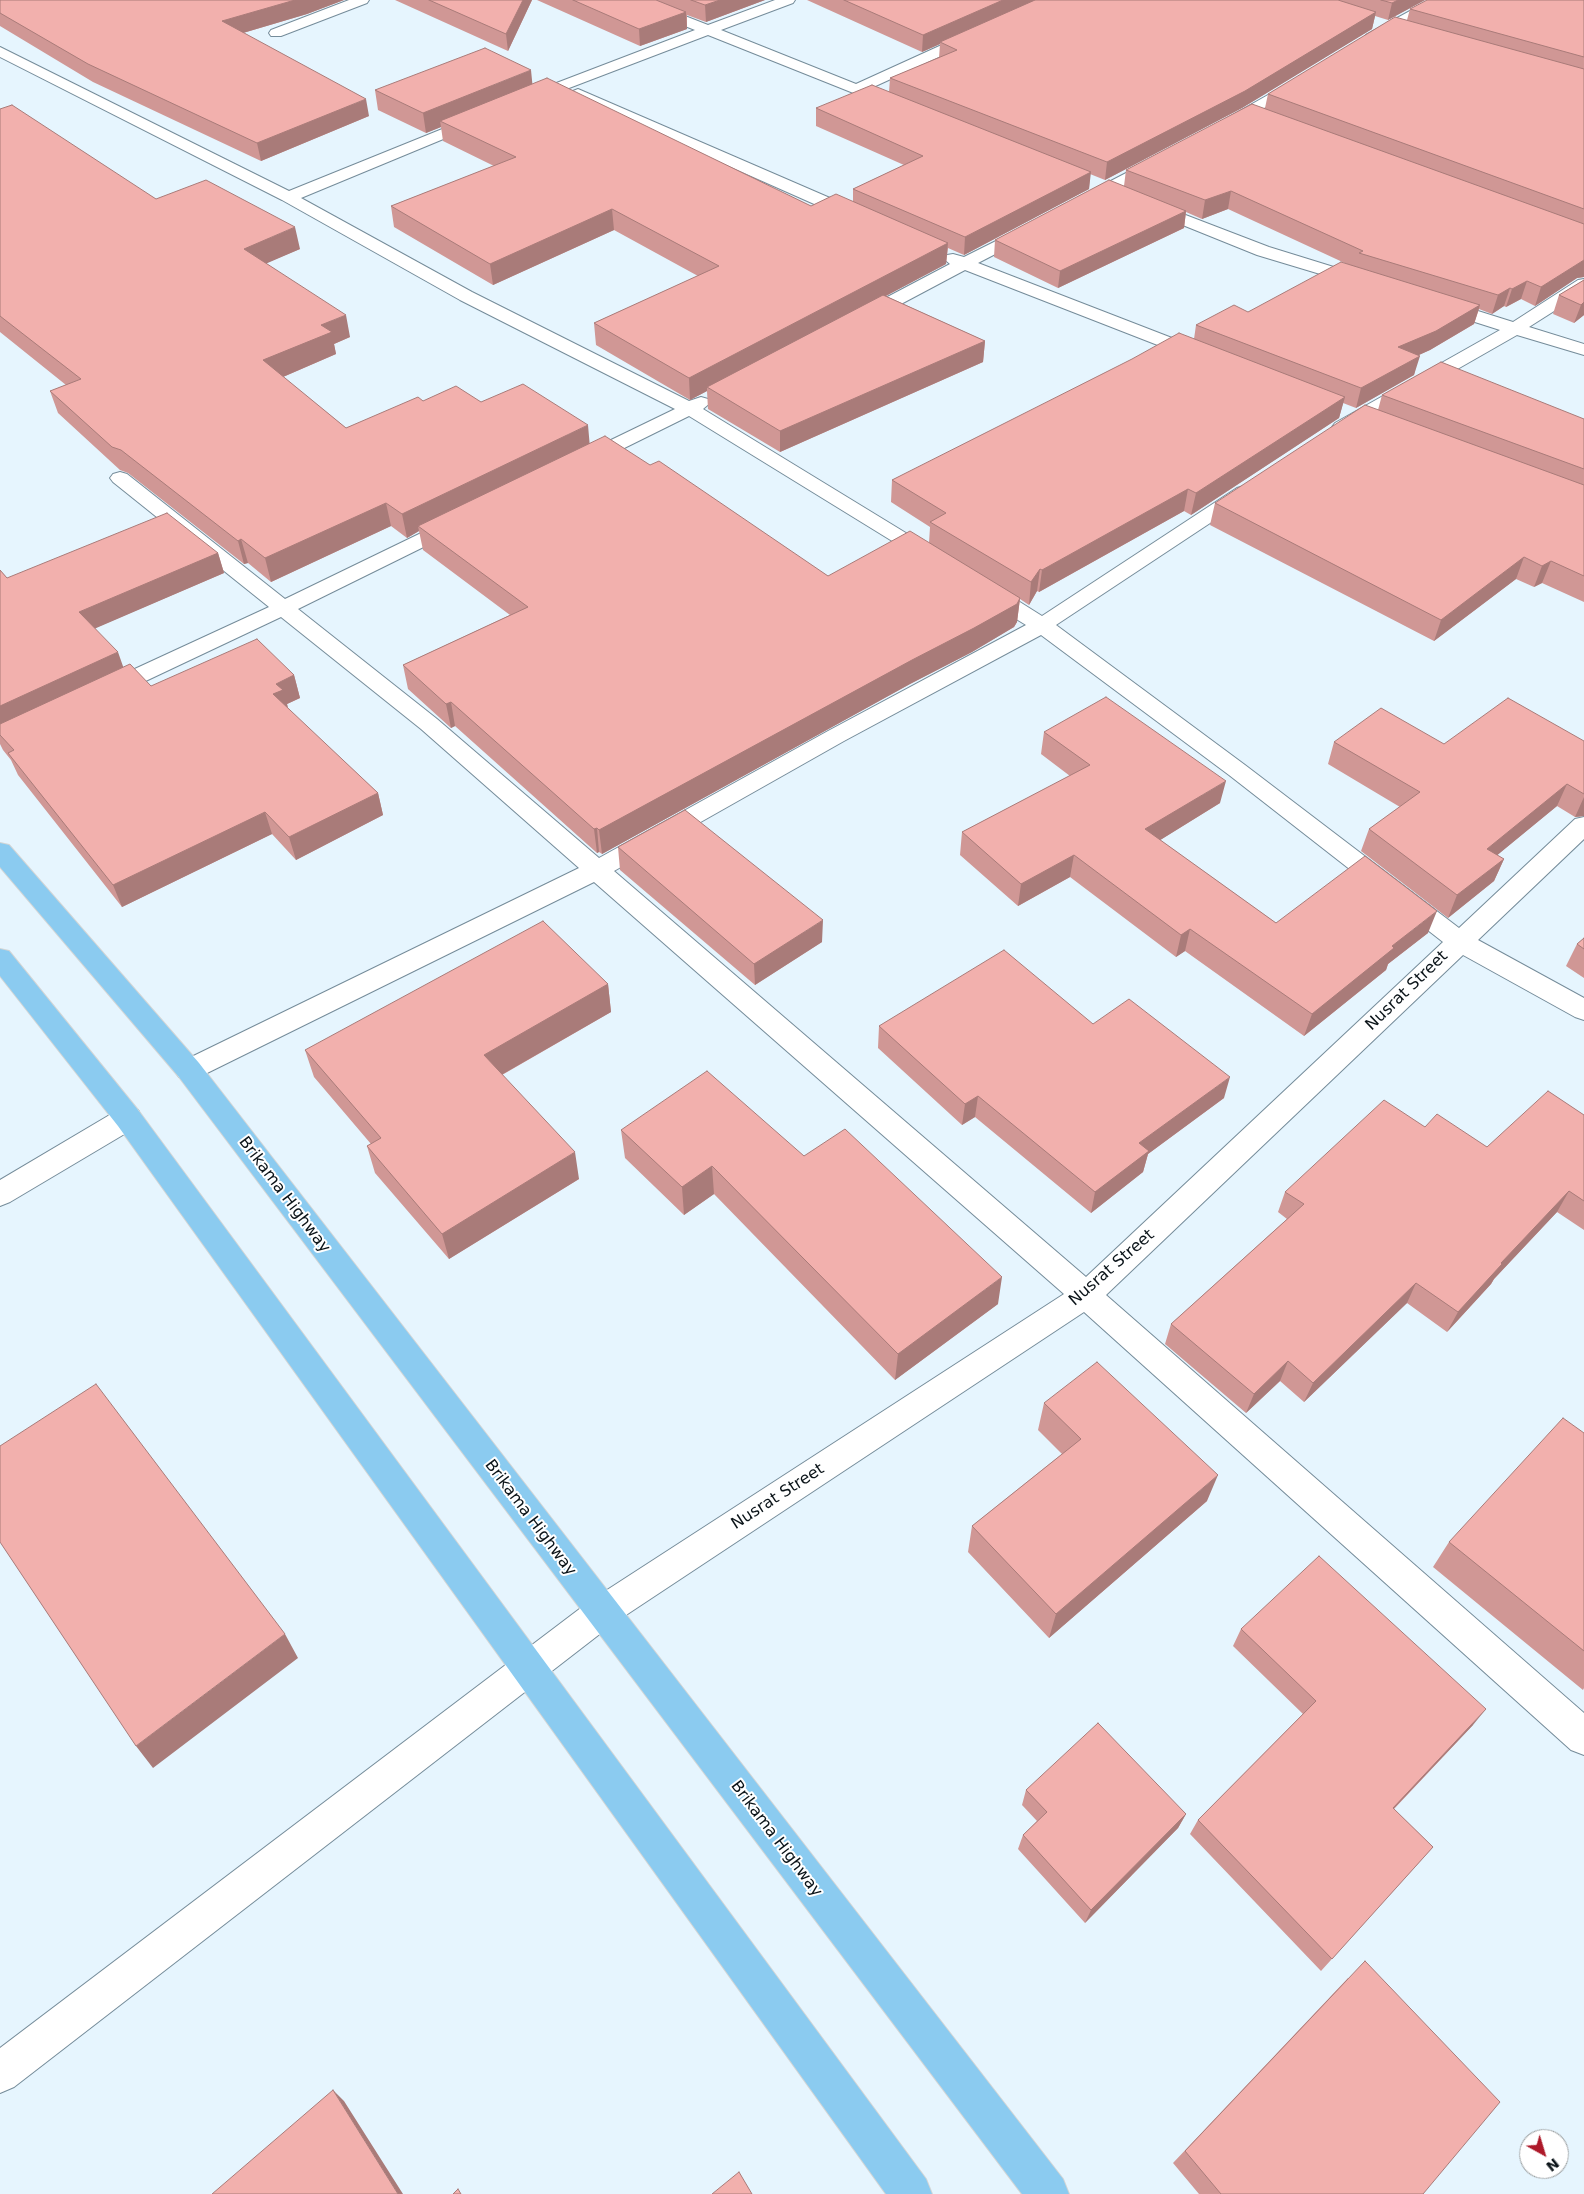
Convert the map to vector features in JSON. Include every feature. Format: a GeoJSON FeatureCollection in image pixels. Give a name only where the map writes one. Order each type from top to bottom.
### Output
{"type":"FeatureCollection","features":[{"type":"Feature","properties":{"kind":"highway","name":"Brikama Highway"},"geometry":{"type":"LineString","coordinates":[[0,851],[189,1070],[1048,2194]]}},
{"type":"Feature","properties":{"kind":"highway"},"geometry":{"type":"LineString","coordinates":[[0,958],[128,1118],[911,2194]]}},
{"type":"Feature","properties":{"kind":"street"},"geometry":{"type":"LineString","coordinates":[[276,33],[362,0]]}},
{"type":"Feature","properties":{"kind":"street"},"geometry":{"type":"LineString","coordinates":[[632,0],[706,31],[912,111]]}},
{"type":"Feature","properties":{"kind":"street"},"geometry":{"type":"LineString","coordinates":[[542,94],[788,0]]}},
{"type":"Feature","properties":{"kind":"street"},"geometry":{"type":"LineString","coordinates":[[1356,47],[1381,24],[1440,0]]}},
{"type":"Feature","properties":{"kind":"street"},"geometry":{"type":"LineString","coordinates":[[1381,24],[1408,32]]}},
{"type":"Feature","properties":{"kind":"street"},"geometry":{"type":"LineString","coordinates":[[856,88],[982,32]]}},
{"type":"Feature","properties":{"kind":"street"},"geometry":{"type":"LineString","coordinates":[[0,51],[288,198],[466,296],[690,409],[950,568]]}},
{"type":"Feature","properties":{"kind":"street"},"geometry":{"type":"LineString","coordinates":[[1214,131],[1314,73]]}},
{"type":"Feature","properties":{"kind":"street"},"geometry":{"type":"LineString","coordinates":[[560,86],[866,220]]}},
{"type":"Feature","properties":{"kind":"street"},"geometry":{"type":"LineString","coordinates":[[1248,113],[1266,120]]}},
{"type":"Feature","properties":{"kind":"street"},"geometry":{"type":"LineString","coordinates":[[288,198],[487,116]]}},
{"type":"Feature","properties":{"kind":"street"},"geometry":{"type":"LineString","coordinates":[[1071,208],[1173,154]]}},
{"type":"Feature","properties":{"kind":"street"},"geometry":{"type":"LineString","coordinates":[[1088,182],[1263,251],[1374,285]]}},
{"type":"Feature","properties":{"kind":"street"},"geometry":{"type":"LineString","coordinates":[[844,327],[1044,222]]}},
{"type":"Feature","properties":{"kind":"street"},"geometry":{"type":"LineString","coordinates":[[938,252],[1211,360]]}},
{"type":"Feature","properties":{"kind":"street"},"geometry":{"type":"LineString","coordinates":[[1324,439],[1357,417],[1516,328],[1584,284]]}},
{"type":"Feature","properties":{"kind":"street"},"geometry":{"type":"LineString","coordinates":[[1428,302],[1584,350]]}},
{"type":"Feature","properties":{"kind":"street"},"geometry":{"type":"LineString","coordinates":[[566,470],[716,395]]}},
{"type":"Feature","properties":{"kind":"street"},"geometry":{"type":"LineString","coordinates":[[120,478],[429,724],[1086,1295],[1584,1737]]}},
{"type":"Feature","properties":{"kind":"street"},"geometry":{"type":"LineString","coordinates":[[189,1070],[597,870],[836,736],[1042,625],[1258,482]]}},
{"type":"Feature","properties":{"kind":"street"},"geometry":{"type":"LineString","coordinates":[[89,699],[284,608],[469,517]]}},
{"type":"Feature","properties":{"kind":"street"},"geometry":{"type":"LineString","coordinates":[[975,584],[1042,625],[1230,764],[1459,941],[1584,1010]]}},
{"type":"Feature","properties":{"kind":"street","name":"Nusrat Street"},"geometry":{"type":"LineString","coordinates":[[0,2073],[602,1612],[1086,1295],[1584,825]]}},
{"type":"Feature","properties":{"kind":"street"},"geometry":{"type":"LineString","coordinates":[[0,1194],[128,1118]]}},
{"type":"Feature","properties":{"kind":"building"},"geometry":{"type":"Polygon","coordinates":[[[0,0],[295,0],[222,21],[366,99],[257,143],[88,64],[0,13],[0,0]]]}},
{"type":"Feature","properties":{"kind":"building"},"geometry":{"type":"Polygon","coordinates":[[[429,0],[523,0],[506,34],[429,0]]]}},
{"type":"Feature","properties":{"kind":"building"},"geometry":{"type":"Polygon","coordinates":[[[573,0],[656,0],[686,12],[639,29],[573,0]]]}},
{"type":"Feature","properties":{"kind":"building"},"geometry":{"type":"Polygon","coordinates":[[[691,0],[720,0],[705,5],[691,0]]]}},
{"type":"Feature","properties":{"kind":"building"},"geometry":{"type":"Polygon","coordinates":[[[844,0],[1003,0],[923,35],[844,0]]]}},
{"type":"Feature","properties":{"kind":"building"},"geometry":{"type":"Polygon","coordinates":[[[1035,0],[1338,0],[1376,12],[1245,91],[1107,162],[890,78],[957,50],[940,42],[1035,0]]]}},
{"type":"Feature","properties":{"kind":"building"},"geometry":{"type":"Polygon","coordinates":[[[1381,0],[1398,0],[1392,3],[1381,0]]]}},
{"type":"Feature","properties":{"kind":"building"},"geometry":{"type":"Polygon","coordinates":[[[1427,0],[1584,0],[1584,57],[1410,9],[1427,0]]]}},
{"type":"Feature","properties":{"kind":"building"},"geometry":{"type":"Polygon","coordinates":[[[1395,17],[1584,69],[1584,209],[1268,94],[1395,17]]]}},
{"type":"Feature","properties":{"kind":"building"},"geometry":{"type":"Polygon","coordinates":[[[485,48],[531,70],[423,113],[375,90],[485,48]]]}},
{"type":"Feature","properties":{"kind":"building"},"geometry":{"type":"Polygon","coordinates":[[[547,78],[811,206],[836,194],[948,243],[689,378],[594,323],[719,266],[612,209],[490,264],[391,206],[516,157],[440,121],[547,78]]]}},
{"type":"Feature","properties":{"kind":"building"},"geometry":{"type":"Polygon","coordinates":[[[872,85],[1091,172],[965,237],[853,189],[923,156],[816,108],[872,85]]]}},
{"type":"Feature","properties":{"kind":"building"},"geometry":{"type":"Polygon","coordinates":[[[1252,104],[1584,224],[1584,260],[1541,287],[1527,281],[1498,295],[1359,253],[1363,251],[1231,191],[1205,200],[1126,170],[1252,104]]]}},
{"type":"Feature","properties":{"kind":"building"},"geometry":{"type":"Polygon","coordinates":[[[12,105],[156,199],[206,180],[295,227],[244,249],[346,315],[321,325],[332,332],[263,360],[346,428],[418,397],[423,401],[456,386],[481,402],[523,384],[588,425],[402,514],[386,503],[265,558],[241,539],[238,541],[121,450],[112,447],[50,391],[81,379],[0,316],[0,109],[12,105]]]}},
{"type":"Feature","properties":{"kind":"building"},"geometry":{"type":"Polygon","coordinates":[[[1109,180],[1186,211],[1060,271],[995,240],[1109,180]]]}},
{"type":"Feature","properties":{"kind":"building"},"geometry":{"type":"Polygon","coordinates":[[[1341,262],[1480,305],[1436,331],[1398,347],[1420,356],[1361,388],[1196,325],[1234,305],[1248,312],[1341,262]]]}},
{"type":"Feature","properties":{"kind":"building"},"geometry":{"type":"Polygon","coordinates":[[[1584,280],[1584,302],[1581,305],[1559,295],[1584,280]]]}},
{"type":"Feature","properties":{"kind":"building"},"geometry":{"type":"Polygon","coordinates":[[[883,295],[985,341],[780,431],[707,387],[883,295]]]}},
{"type":"Feature","properties":{"kind":"building"},"geometry":{"type":"Polygon","coordinates":[[[1179,333],[1345,397],[1196,493],[1188,489],[1042,570],[1040,569],[1031,582],[930,522],[946,513],[892,480],[1132,359],[1179,333]]]}},
{"type":"Feature","properties":{"kind":"building"},"geometry":{"type":"Polygon","coordinates":[[[1441,362],[1584,419],[1584,469],[1382,395],[1441,362]]]}},
{"type":"Feature","properties":{"kind":"building"},"geometry":{"type":"Polygon","coordinates":[[[1365,405],[1584,485],[1584,576],[1551,561],[1542,566],[1524,557],[1441,620],[1215,503],[1365,405]]]}},
{"type":"Feature","properties":{"kind":"building"},"geometry":{"type":"Polygon","coordinates":[[[605,436],[650,465],[659,461],[828,576],[910,531],[1020,598],[1017,604],[974,628],[599,830],[597,828],[594,829],[451,702],[446,704],[403,665],[528,607],[418,526],[605,436]]]}},
{"type":"Feature","properties":{"kind":"building"},"geometry":{"type":"Polygon","coordinates":[[[167,513],[218,553],[79,612],[118,652],[0,706],[0,570],[7,578],[167,513]]]}},
{"type":"Feature","properties":{"kind":"building"},"geometry":{"type":"Polygon","coordinates":[[[257,639],[294,675],[276,684],[283,690],[273,694],[378,793],[289,837],[265,812],[113,885],[8,753],[14,750],[0,735],[0,724],[130,664],[151,686],[257,639]]]}},
{"type":"Feature","properties":{"kind":"building"},"geometry":{"type":"Polygon","coordinates":[[[1106,697],[1226,781],[1145,829],[1276,923],[1365,856],[1437,911],[1392,946],[1394,948],[1312,1014],[1190,929],[1181,935],[1074,855],[1021,884],[962,832],[1090,765],[1044,732],[1106,697]]]}},
{"type":"Feature","properties":{"kind":"building"},"geometry":{"type":"Polygon","coordinates":[[[1508,698],[1584,741],[1584,794],[1567,784],[1487,849],[1504,859],[1457,895],[1369,829],[1420,792],[1334,742],[1381,708],[1444,744],[1508,698]]]}},
{"type":"Feature","properties":{"kind":"building"},"geometry":{"type":"Polygon","coordinates":[[[685,810],[823,920],[754,964],[618,847],[685,810]]]}},
{"type":"Feature","properties":{"kind":"building"},"geometry":{"type":"Polygon","coordinates":[[[543,921],[608,984],[484,1055],[575,1152],[442,1234],[367,1146],[381,1138],[305,1050],[543,921]]]}},
{"type":"Feature","properties":{"kind":"building"},"geometry":{"type":"Polygon","coordinates":[[[1584,938],[1584,949],[1577,944],[1584,938]]]}},
{"type":"Feature","properties":{"kind":"building"},"geometry":{"type":"Polygon","coordinates":[[[1004,950],[1093,1024],[1129,999],[1230,1077],[1139,1143],[1149,1151],[1095,1192],[978,1096],[965,1104],[879,1026],[1004,950]]]}},
{"type":"Feature","properties":{"kind":"building"},"geometry":{"type":"Polygon","coordinates":[[[707,1071],[804,1156],[845,1129],[1002,1277],[898,1354],[712,1166],[682,1187],[621,1130],[707,1071]]]}},
{"type":"Feature","properties":{"kind":"building"},"geometry":{"type":"Polygon","coordinates":[[[1548,1091],[1584,1115],[1584,1201],[1569,1191],[1458,1312],[1416,1283],[1313,1383],[1288,1361],[1254,1394],[1171,1324],[1304,1204],[1285,1192],[1384,1100],[1425,1127],[1437,1114],[1487,1147],[1548,1091]]]}},
{"type":"Feature","properties":{"kind":"building"},"geometry":{"type":"Polygon","coordinates":[[[1097,1362],[1218,1475],[1056,1614],[972,1526],[1081,1439],[1044,1403],[1097,1362]]]}},
{"type":"Feature","properties":{"kind":"building"},"geometry":{"type":"Polygon","coordinates":[[[96,1384],[285,1634],[136,1746],[0,1542],[0,1446],[96,1384]]]}},
{"type":"Feature","properties":{"kind":"building"},"geometry":{"type":"Polygon","coordinates":[[[1563,1418],[1584,1433],[1584,1651],[1449,1542],[1563,1418]]]}},
{"type":"Feature","properties":{"kind":"building"},"geometry":{"type":"Polygon","coordinates":[[[1319,1556],[1486,1709],[1393,1808],[1433,1847],[1332,1959],[1198,1820],[1316,1701],[1241,1629],[1319,1556]]]}},
{"type":"Feature","properties":{"kind":"building"},"geometry":{"type":"Polygon","coordinates":[[[1098,1723],[1186,1814],[1091,1910],[1023,1835],[1047,1812],[1026,1790],[1098,1723]]]}},
{"type":"Feature","properties":{"kind":"building"},"geometry":{"type":"Polygon","coordinates":[[[1365,1961],[1500,2102],[1423,2194],[1221,2194],[1185,2151],[1365,1961]]]}},
{"type":"Feature","properties":{"kind":"building"},"geometry":{"type":"Polygon","coordinates":[[[333,2090],[398,2194],[212,2194],[333,2090]]]}},
{"type":"Feature","properties":{"kind":"building"},"geometry":{"type":"Polygon","coordinates":[[[739,2172],[752,2194],[712,2194],[739,2172]]]}},
{"type":"Feature","properties":{"kind":"building"},"geometry":{"type":"Polygon","coordinates":[[[458,2189],[461,2194],[453,2194],[458,2189]]]}}]}
